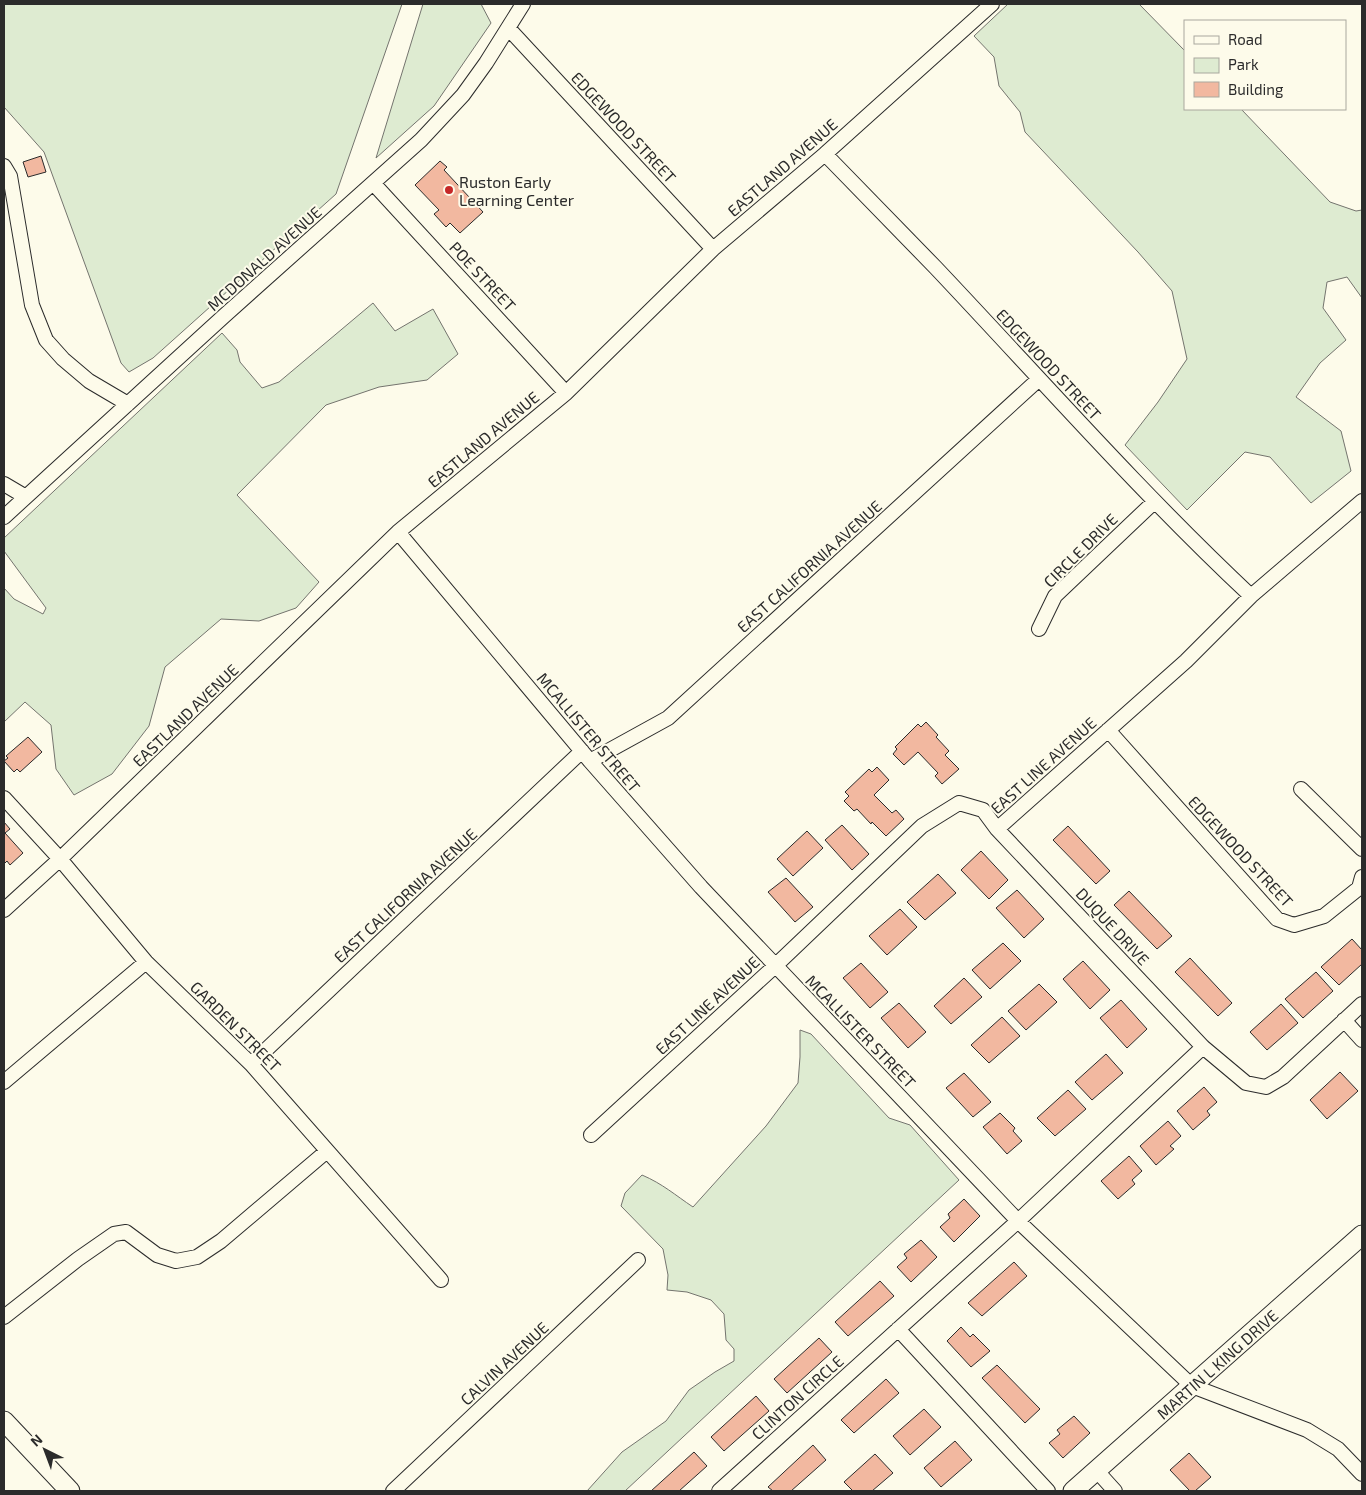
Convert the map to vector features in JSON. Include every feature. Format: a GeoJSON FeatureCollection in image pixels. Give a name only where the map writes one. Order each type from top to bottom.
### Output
{"type":"FeatureCollection","features":[{"type":"Feature","properties":{"kind":"main road","name":"MARTIN L KING DRIVE"},"geometry":{"type":"LineString","coordinates":[[1073,1491],[1362,1235]]}},
{"type":"Feature","properties":{"kind":"main road"},"geometry":{"type":"LineString","coordinates":[[4,1421],[70,1491]]}},
{"type":"Feature","properties":{"kind":"street","name":"MCDONALD AVENUE"},"geometry":{"type":"LineString","coordinates":[[4,518],[421,140],[463,95],[509,29],[523,4]]}},
{"type":"Feature","properties":{"kind":"street","name":"EASTLAND AVENUE"},"geometry":{"type":"LineString","coordinates":[[4,910],[60,859],[398,532],[566,393],[713,249],[825,154],[992,4]]}},
{"type":"Feature","properties":{"kind":"street","name":"EDGEWOOD STREET"},"geometry":{"type":"LineString","coordinates":[[509,29],[713,249]]}},
{"type":"Feature","properties":{"kind":"street","name":"EDGEWOOD STREET"},"geometry":{"type":"LineString","coordinates":[[825,154],[936,268],[1154,502],[1251,596]]}},
{"type":"Feature","properties":{"kind":"street"},"geometry":{"type":"LineString","coordinates":[[4,166],[10,176],[32,305],[46,340],[63,359],[89,381],[128,404]]}},
{"type":"Feature","properties":{"kind":"street","name":"POE STREET"},"geometry":{"type":"LineString","coordinates":[[374,183],[566,393]]}},
{"type":"Feature","properties":{"kind":"street","name":"EAST CALIFORNIA AVENUE"},"geometry":{"type":"LineString","coordinates":[[251,1064],[586,756],[668,718],[1039,379]]}},
{"type":"Feature","properties":{"kind":"street"},"geometry":{"type":"LineString","coordinates":[[4,484],[26,497]]}},
{"type":"Feature","properties":{"kind":"street","name":"EAST LINE AVENUE"},"geometry":{"type":"LineString","coordinates":[[591,1135],[775,966],[922,826],[959,803],[983,810],[997,829],[1186,661],[1251,596],[1362,501]]}},
{"type":"Feature","properties":{"kind":"street","name":"CIRCLE DRIVE"},"geometry":{"type":"LineString","coordinates":[[1039,629],[1056,596],[1154,502]]}},
{"type":"Feature","properties":{"kind":"street","name":"MCALLISTER STREET"},"geometry":{"type":"LineString","coordinates":[[398,532],[586,756],[702,887],[1018,1221],[1192,1386],[1307,1430],[1338,1449],[1362,1474]]}},
{"type":"Feature","properties":{"kind":"street","name":"EDGEWOOD STREET"},"geometry":{"type":"LineString","coordinates":[[1108,730],[1277,919],[1294,925],[1324,916],[1359,888],[1362,877]]}},
{"type":"Feature","properties":{"kind":"street"},"geometry":{"type":"LineString","coordinates":[[1300,789],[1362,849]]}},
{"type":"Feature","properties":{"kind":"street","name":"GARDEN STREET"},"geometry":{"type":"LineString","coordinates":[[4,798],[60,859],[146,962],[251,1064],[441,1280]]}},
{"type":"Feature","properties":{"kind":"street","name":"DUQUE DRIVE"},"geometry":{"type":"LineString","coordinates":[[997,829],[1203,1047],[1246,1083],[1266,1087],[1283,1077],[1362,1004]]}},
{"type":"Feature","properties":{"kind":"street"},"geometry":{"type":"LineString","coordinates":[[4,1082],[146,962]]}},
{"type":"Feature","properties":{"kind":"street"},"geometry":{"type":"LineString","coordinates":[[1344,1020],[1362,1040]]}},
{"type":"Feature","properties":{"kind":"street"},"geometry":{"type":"LineString","coordinates":[[1018,1221],[1203,1047]]}},
{"type":"Feature","properties":{"kind":"street"},"geometry":{"type":"LineString","coordinates":[[4,1317],[78,1259],[114,1234],[126,1232],[157,1255],[176,1262],[196,1257],[221,1241],[327,1151]]}},
{"type":"Feature","properties":{"kind":"street","name":"CLINTON CIRCLE"},"geometry":{"type":"LineString","coordinates":[[720,1491],[1018,1221]]}},
{"type":"Feature","properties":{"kind":"street","name":"CALVIN AVENUE"},"geometry":{"type":"LineString","coordinates":[[393,1491],[638,1260]]}},
{"type":"Feature","properties":{"kind":"street"},"geometry":{"type":"LineString","coordinates":[[898,1329],[1048,1491]]}},
{"type":"Feature","properties":{"kind":"street"},"geometry":{"type":"LineString","coordinates":[[1096,1470],[1115,1491]]}},
{"type":"Feature","properties":{"kind":"green space"},"geometry":{"type":"Polygon","coordinates":[[[4,4],[402,4],[336,194],[153,358],[129,372],[121,363],[44,152],[4,107],[4,4]]]}},
{"type":"Feature","properties":{"kind":"green space"},"geometry":{"type":"Polygon","coordinates":[[[423,4],[481,4],[491,23],[434,106],[376,158],[423,4]]]}},
{"type":"Feature","properties":{"kind":"green space"},"geometry":{"type":"Polygon","coordinates":[[[1008,4],[1139,4],[1184,50],[1184,110],[1242,110],[1330,202],[1356,211],[1362,210],[1362,298],[1347,277],[1327,282],[1323,308],[1346,340],[1320,363],[1296,397],[1341,431],[1351,471],[1311,503],[1270,457],[1245,452],[1187,510],[1125,445],[1158,402],[1187,359],[1172,291],[1138,252],[1025,132],[1020,112],[999,86],[994,57],[974,36],[1008,4]]]}},
{"type":"Feature","properties":{"kind":"green space"},"geometry":{"type":"Polygon","coordinates":[[[373,303],[395,331],[433,309],[458,354],[427,380],[379,387],[326,405],[237,495],[319,582],[296,608],[259,621],[221,619],[165,667],[149,726],[112,774],[74,795],[56,769],[51,725],[25,702],[4,722],[4,588],[14,599],[43,614],[46,608],[4,551],[4,538],[222,333],[237,350],[240,362],[262,388],[279,382],[373,303]]]}},
{"type":"Feature","properties":{"kind":"green space"},"geometry":{"type":"Polygon","coordinates":[[[800,1030],[811,1034],[889,1118],[910,1125],[959,1180],[625,1491],[587,1491],[622,1452],[666,1421],[689,1390],[734,1361],[734,1349],[726,1340],[724,1314],[711,1300],[687,1292],[667,1290],[668,1275],[663,1249],[621,1206],[625,1193],[642,1175],[663,1186],[693,1207],[766,1126],[798,1083],[800,1030]]]}},
{"type":"Feature","properties":{"kind":"building"},"geometry":{"type":"Polygon","coordinates":[[[41,156],[46,172],[28,177],[23,162],[41,156]]]}},
{"type":"Feature","properties":{"kind":"building"},"geometry":{"type":"Polygon","coordinates":[[[440,161],[447,167],[444,170],[483,212],[460,233],[450,223],[446,227],[434,214],[439,210],[415,185],[440,161]]]}},
{"type":"Feature","properties":{"kind":"building"},"geometry":{"type":"Polygon","coordinates":[[[926,722],[949,751],[945,755],[959,769],[942,784],[935,776],[938,773],[918,752],[904,765],[893,754],[897,749],[895,747],[918,724],[921,727],[926,722]]]}},
{"type":"Feature","properties":{"kind":"building"},"geometry":{"type":"Polygon","coordinates":[[[28,737],[42,752],[20,772],[17,769],[14,772],[4,761],[8,758],[6,756],[28,737]]]}},
{"type":"Feature","properties":{"kind":"building"},"geometry":{"type":"Polygon","coordinates":[[[877,767],[889,780],[874,795],[892,813],[896,810],[904,819],[886,836],[857,809],[854,811],[844,801],[849,796],[845,792],[869,769],[872,772],[877,767]]]}},
{"type":"Feature","properties":{"kind":"building"},"geometry":{"type":"Polygon","coordinates":[[[4,822],[10,829],[5,833],[23,853],[10,865],[7,861],[4,862],[4,822]]]}},
{"type":"Feature","properties":{"kind":"building"},"geometry":{"type":"Polygon","coordinates":[[[842,825],[869,854],[852,870],[825,840],[842,825]]]}},
{"type":"Feature","properties":{"kind":"building"},"geometry":{"type":"Polygon","coordinates":[[[1068,826],[1110,871],[1096,884],[1053,840],[1068,826]]]}},
{"type":"Feature","properties":{"kind":"building"},"geometry":{"type":"Polygon","coordinates":[[[807,831],[823,848],[793,876],[777,859],[807,831]]]}},
{"type":"Feature","properties":{"kind":"building"},"geometry":{"type":"Polygon","coordinates":[[[981,851],[1008,880],[989,899],[961,870],[981,851]]]}},
{"type":"Feature","properties":{"kind":"building"},"geometry":{"type":"Polygon","coordinates":[[[938,874],[956,893],[925,920],[907,902],[938,874]]]}},
{"type":"Feature","properties":{"kind":"building"},"geometry":{"type":"Polygon","coordinates":[[[786,878],[813,907],[795,922],[768,892],[786,878]]]}},
{"type":"Feature","properties":{"kind":"building"},"geometry":{"type":"Polygon","coordinates":[[[1017,890],[1044,919],[1024,938],[996,908],[1017,890]]]}},
{"type":"Feature","properties":{"kind":"building"},"geometry":{"type":"Polygon","coordinates":[[[1129,891],[1172,936],[1157,949],[1114,905],[1129,891]]]}},
{"type":"Feature","properties":{"kind":"building"},"geometry":{"type":"Polygon","coordinates":[[[900,909],[917,927],[887,955],[869,936],[900,909]]]}},
{"type":"Feature","properties":{"kind":"building"},"geometry":{"type":"Polygon","coordinates":[[[1352,939],[1362,950],[1362,964],[1339,985],[1321,967],[1352,939]]]}},
{"type":"Feature","properties":{"kind":"building"},"geometry":{"type":"Polygon","coordinates":[[[1003,943],[1021,961],[990,989],[972,970],[1003,943]]]}},
{"type":"Feature","properties":{"kind":"building"},"geometry":{"type":"Polygon","coordinates":[[[1190,958],[1232,1003],[1218,1016],[1175,972],[1190,958]]]}},
{"type":"Feature","properties":{"kind":"building"},"geometry":{"type":"Polygon","coordinates":[[[1083,961],[1110,990],[1090,1009],[1063,979],[1083,961]]]}},
{"type":"Feature","properties":{"kind":"building"},"geometry":{"type":"Polygon","coordinates":[[[861,963],[888,992],[870,1008],[843,978],[861,963]]]}},
{"type":"Feature","properties":{"kind":"building"},"geometry":{"type":"Polygon","coordinates":[[[1316,972],[1333,991],[1303,1018],[1285,999],[1316,972]]]}},
{"type":"Feature","properties":{"kind":"building"},"geometry":{"type":"Polygon","coordinates":[[[964,978],[982,997],[951,1024],[934,1006],[964,978]]]}},
{"type":"Feature","properties":{"kind":"building"},"geometry":{"type":"Polygon","coordinates":[[[1039,984],[1057,1002],[1026,1030],[1008,1011],[1039,984]]]}},
{"type":"Feature","properties":{"kind":"building"},"geometry":{"type":"Polygon","coordinates":[[[1121,1000],[1147,1029],[1127,1048],[1100,1018],[1121,1000]]]}},
{"type":"Feature","properties":{"kind":"building"},"geometry":{"type":"Polygon","coordinates":[[[899,1003],[926,1032],[908,1048],[881,1018],[899,1003]]]}},
{"type":"Feature","properties":{"kind":"building"},"geometry":{"type":"Polygon","coordinates":[[[1281,1004],[1298,1023],[1267,1050],[1250,1032],[1281,1004]]]}},
{"type":"Feature","properties":{"kind":"building"},"geometry":{"type":"Polygon","coordinates":[[[1002,1017],[1020,1036],[989,1063],[971,1045],[1002,1017]]]}},
{"type":"Feature","properties":{"kind":"building"},"geometry":{"type":"Polygon","coordinates":[[[1106,1054],[1123,1073],[1092,1100],[1075,1082],[1106,1054]]]}},
{"type":"Feature","properties":{"kind":"building"},"geometry":{"type":"Polygon","coordinates":[[[1340,1072],[1358,1091],[1327,1119],[1310,1100],[1340,1072]]]}},
{"type":"Feature","properties":{"kind":"building"},"geometry":{"type":"Polygon","coordinates":[[[964,1073],[991,1102],[973,1117],[946,1088],[964,1073]]]}},
{"type":"Feature","properties":{"kind":"building"},"geometry":{"type":"Polygon","coordinates":[[[1204,1087],[1217,1102],[1207,1111],[1210,1115],[1193,1130],[1177,1111],[1204,1087]]]}},
{"type":"Feature","properties":{"kind":"building"},"geometry":{"type":"Polygon","coordinates":[[[1068,1090],[1086,1109],[1055,1136],[1037,1118],[1068,1090]]]}},
{"type":"Feature","properties":{"kind":"building"},"geometry":{"type":"Polygon","coordinates":[[[1000,1113],[1015,1128],[1013,1131],[1022,1141],[1007,1154],[983,1127],[1000,1113]]]}},
{"type":"Feature","properties":{"kind":"building"},"geometry":{"type":"Polygon","coordinates":[[[1168,1121],[1181,1136],[1170,1146],[1174,1149],[1156,1165],[1140,1146],[1168,1121]]]}},
{"type":"Feature","properties":{"kind":"building"},"geometry":{"type":"Polygon","coordinates":[[[1129,1156],[1142,1171],[1132,1180],[1135,1184],[1118,1199],[1101,1181],[1129,1156]]]}},
{"type":"Feature","properties":{"kind":"building"},"geometry":{"type":"Polygon","coordinates":[[[964,1199],[980,1216],[954,1242],[940,1227],[950,1218],[948,1214],[964,1199]]]}},
{"type":"Feature","properties":{"kind":"building"},"geometry":{"type":"Polygon","coordinates":[[[921,1240],[937,1257],[911,1282],[897,1267],[907,1258],[904,1254],[921,1240]]]}},
{"type":"Feature","properties":{"kind":"building"},"geometry":{"type":"Polygon","coordinates":[[[1014,1262],[1027,1276],[982,1316],[968,1303],[1014,1262]]]}},
{"type":"Feature","properties":{"kind":"building"},"geometry":{"type":"Polygon","coordinates":[[[880,1281],[894,1296],[848,1336],[835,1322],[880,1281]]]}},
{"type":"Feature","properties":{"kind":"building"},"geometry":{"type":"Polygon","coordinates":[[[961,1327],[970,1337],[973,1334],[990,1351],[971,1367],[947,1341],[961,1327]]]}},
{"type":"Feature","properties":{"kind":"building"},"geometry":{"type":"Polygon","coordinates":[[[819,1338],[832,1352],[787,1393],[774,1379],[819,1338]]]}},
{"type":"Feature","properties":{"kind":"building"},"geometry":{"type":"Polygon","coordinates":[[[997,1365],[1040,1409],[1025,1423],[982,1378],[997,1365]]]}},
{"type":"Feature","properties":{"kind":"building"},"geometry":{"type":"Polygon","coordinates":[[[886,1379],[899,1393],[854,1433],[841,1420],[886,1379]]]}},
{"type":"Feature","properties":{"kind":"building"},"geometry":{"type":"Polygon","coordinates":[[[756,1396],[769,1411],[724,1451],[711,1437],[756,1396]]]}},
{"type":"Feature","properties":{"kind":"building"},"geometry":{"type":"Polygon","coordinates":[[[924,1409],[941,1427],[910,1455],[893,1436],[924,1409]]]}},
{"type":"Feature","properties":{"kind":"building"},"geometry":{"type":"Polygon","coordinates":[[[1074,1416],[1090,1433],[1063,1458],[1049,1443],[1060,1434],[1057,1430],[1074,1416]]]}},
{"type":"Feature","properties":{"kind":"building"},"geometry":{"type":"Polygon","coordinates":[[[955,1441],[972,1460],[941,1487],[924,1468],[955,1441]]]}},
{"type":"Feature","properties":{"kind":"building"},"geometry":{"type":"Polygon","coordinates":[[[813,1445],[826,1460],[791,1491],[773,1491],[768,1487],[813,1445]]]}},
{"type":"Feature","properties":{"kind":"building"},"geometry":{"type":"Polygon","coordinates":[[[694,1452],[707,1466],[679,1491],[651,1491],[694,1452]]]}},
{"type":"Feature","properties":{"kind":"building"},"geometry":{"type":"Polygon","coordinates":[[[1189,1453],[1211,1477],[1195,1491],[1190,1491],[1170,1470],[1189,1453]]]}},
{"type":"Feature","properties":{"kind":"building"},"geometry":{"type":"Polygon","coordinates":[[[875,1454],[893,1473],[872,1491],[853,1491],[844,1482],[875,1454]]]}},
{"type":"Feature","properties":{"kind":"place","name":"Ruston Early Learning Center"},"geometry":{"type":"Point","coordinates":[449,190]}}]}
